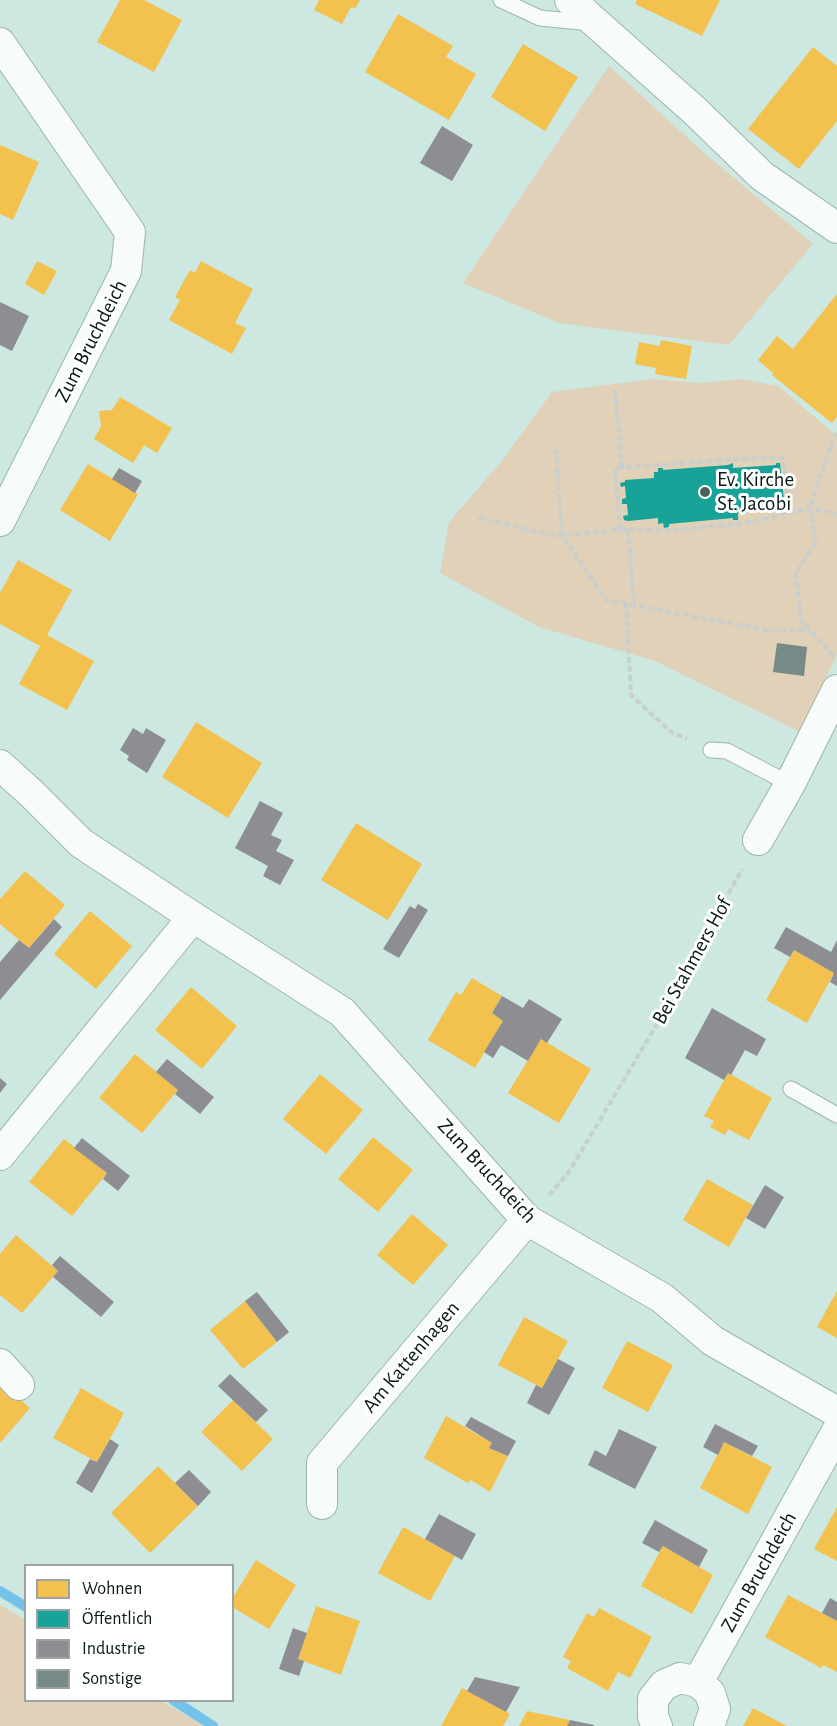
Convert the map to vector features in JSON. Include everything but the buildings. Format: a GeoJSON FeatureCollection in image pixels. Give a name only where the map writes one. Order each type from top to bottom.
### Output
{"type":"FeatureCollection","features":[{"type":"Feature","properties":{"kind":"street"},"geometry":{"type":"LineString","coordinates":[[570,0],[695,111],[762,176],[837,228]]}},
{"type":"Feature","properties":{"kind":"street","name":"Zum Bruchdeich"},"geometry":{"type":"LineString","coordinates":[[0,43],[130,232],[126,271],[0,521]]}},
{"type":"Feature","properties":{"kind":"street"},"geometry":{"type":"LineString","coordinates":[[758,840],[790,784],[837,690]]}},
{"type":"Feature","properties":{"kind":"street","name":"Zum Bruchdeich"},"geometry":{"type":"LineString","coordinates":[[0,765],[81,843],[342,1012],[527,1220],[662,1298],[713,1341],[837,1412]]}},
{"type":"Feature","properties":{"kind":"street"},"geometry":{"type":"LineString","coordinates":[[0,1155],[193,917]]}},
{"type":"Feature","properties":{"kind":"street","name":"Am Kattenhagen"},"geometry":{"type":"LineString","coordinates":[[322,1504],[322,1462],[527,1220]]}},
{"type":"Feature","properties":{"kind":"street","name":"Zum Bruchdeich"},"geometry":{"type":"LineString","coordinates":[[698,1682],[837,1431]]}},
{"type":"Feature","properties":{"kind":"street"},"geometry":{"type":"LineString","coordinates":[[657,1726],[653,1717],[653,1700],[664,1685],[680,1678],[698,1682],[710,1693],[715,1709],[709,1726]]}},
{"type":"Feature","properties":{"kind":"lane"},"geometry":{"type":"LineString","coordinates":[[501,0],[540,18],[598,24]]}},
{"type":"Feature","properties":{"kind":"lane"},"geometry":{"type":"LineString","coordinates":[[711,750],[727,751],[790,784]]}},
{"type":"Feature","properties":{"kind":"lane"},"geometry":{"type":"LineString","coordinates":[[791,1089],[837,1114]]}},
{"type":"Feature","properties":{"kind":"path"},"geometry":{"type":"LineString","coordinates":[[615,390],[622,467]]}},
{"type":"Feature","properties":{"kind":"path"},"geometry":{"type":"LineString","coordinates":[[837,433],[810,508],[816,541],[796,573],[801,621],[837,659]]}},
{"type":"Feature","properties":{"kind":"path"},"geometry":{"type":"LineString","coordinates":[[556,449],[562,535],[606,600],[771,631],[810,630]]}},
{"type":"Feature","properties":{"kind":"path"},"geometry":{"type":"LineString","coordinates":[[620,529],[615,468],[622,467],[783,458],[790,513]]}},
{"type":"Feature","properties":{"kind":"path"},"geometry":{"type":"LineString","coordinates":[[478,518],[556,536],[620,529],[664,531],[746,523],[810,508],[837,514]]}},
{"type":"Feature","properties":{"kind":"path"},"geometry":{"type":"LineString","coordinates":[[628,529],[634,605]]}},
{"type":"Feature","properties":{"kind":"path"},"geometry":{"type":"LineString","coordinates":[[626,603],[631,695],[672,732],[711,750]]}},
{"type":"Feature","properties":{"kind":"path","name":"Bei Stahmers Hof"},"geometry":{"type":"LineString","coordinates":[[527,1220],[575,1163],[667,1007],[758,840]]}},
{"type":"Feature","properties":{"kind":"shaded area"},"geometry":{"type":"Polygon","coordinates":[[[609,66],[703,152],[813,244],[729,345],[559,323],[463,283],[609,66]]]}},
{"type":"Feature","properties":{"kind":"shaded area"},"geometry":{"type":"Polygon","coordinates":[[[653,379],[700,383],[741,379],[778,386],[837,436],[837,655],[800,732],[655,661],[539,627],[440,573],[449,522],[501,462],[552,392],[653,379]]]}},
{"type":"Feature","properties":{"kind":"shaded area"},"geometry":{"type":"Polygon","coordinates":[[[0,1605],[24,1619],[24,1702],[163,1702],[204,1726],[0,1726],[0,1605]]]}},
{"type":"Feature","properties":{"kind":"waterway"},"geometry":{"type":"LineString","coordinates":[[0,1591],[24,1606]]}},
{"type":"Feature","properties":{"kind":"waterway"},"geometry":{"type":"LineString","coordinates":[[176,1702],[213,1726]]}},
{"type":"Feature","properties":{"kind":"place","name":"Ev. Kirche St. Jacobi"},"geometry":{"type":"Point","coordinates":[705,492]}}]}
